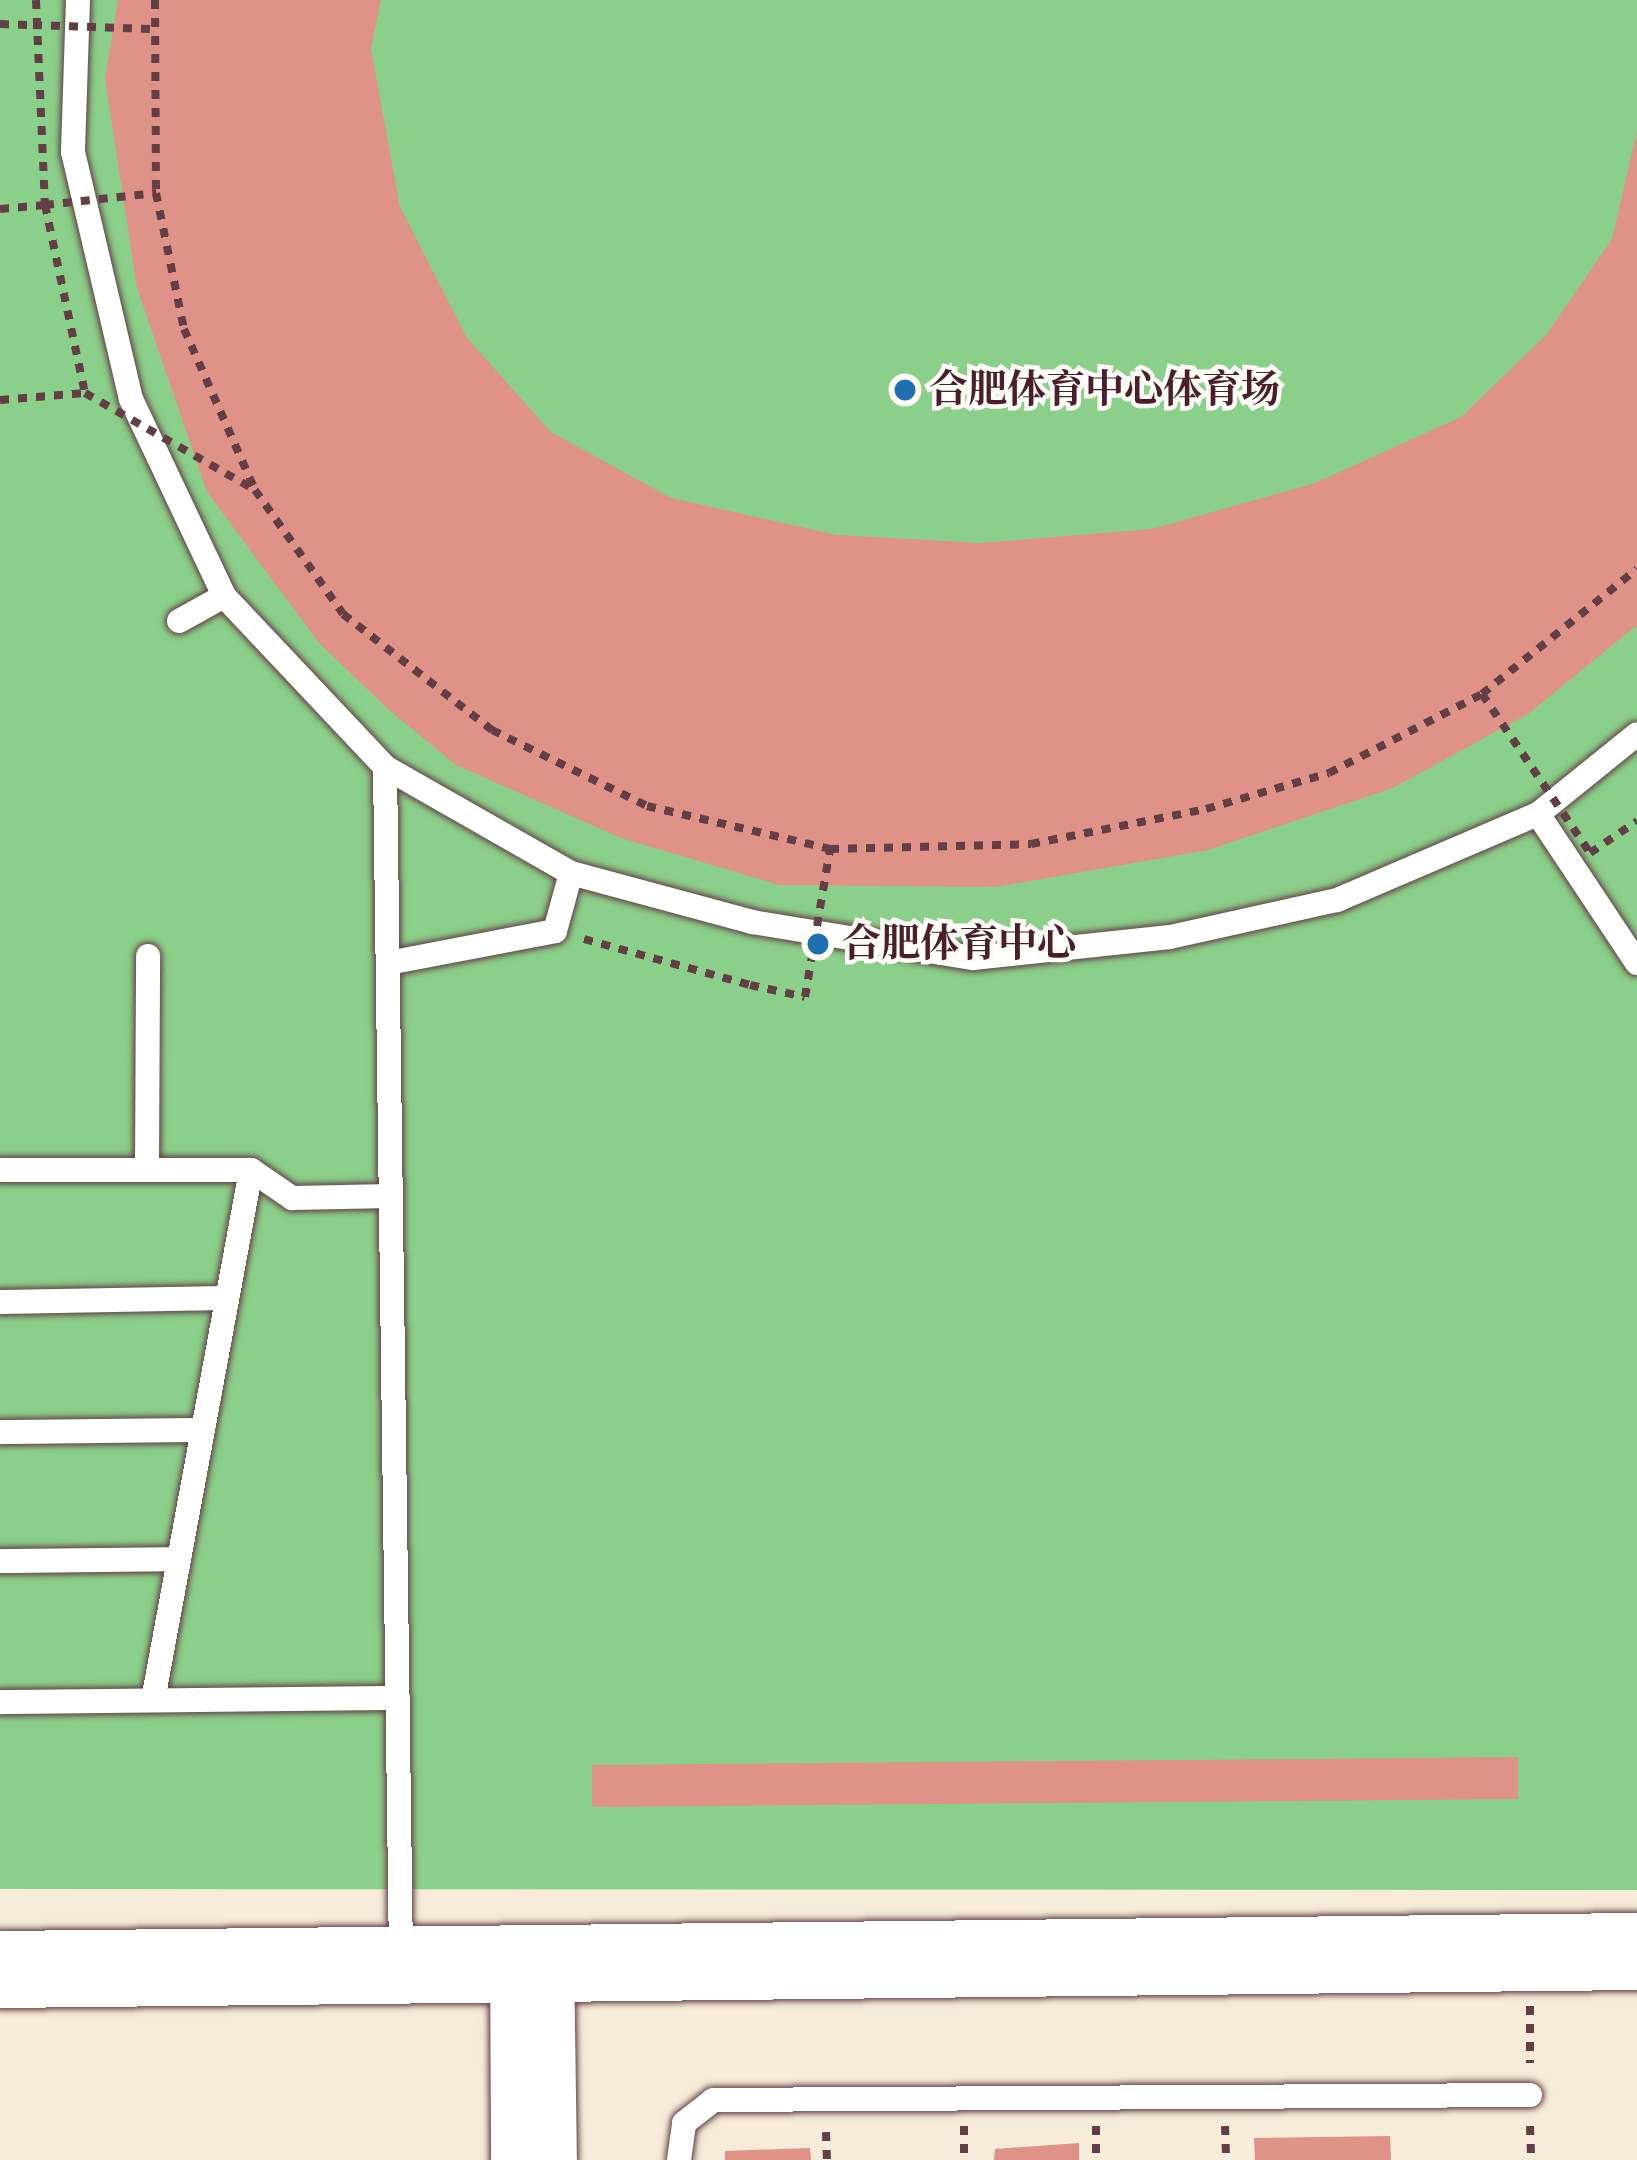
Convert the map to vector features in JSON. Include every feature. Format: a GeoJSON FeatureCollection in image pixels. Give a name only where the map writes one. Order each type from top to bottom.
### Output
{"type":"FeatureCollection","features":[{"type":"Feature","properties":{"kind":"street"},"geometry":{"type":"LineString","coordinates":[[0,1985],[401,1965],[1637,1935]]}},
{"type":"Feature","properties":{"kind":"street"},"geometry":{"type":"LineString","coordinates":[[0,1953],[401,1965]]}},
{"type":"Feature","properties":{"kind":"street"},"geometry":{"type":"LineString","coordinates":[[532,1963],[1637,1967]]}},
{"type":"Feature","properties":{"kind":"street"},"geometry":{"type":"LineString","coordinates":[[513,2160],[532,1963]]}},
{"type":"Feature","properties":{"kind":"street"},"geometry":{"type":"LineString","coordinates":[[532,1963],[554,2160]]}},
{"type":"Feature","properties":{"kind":"lane"},"geometry":{"type":"LineString","coordinates":[[78,0],[73,152],[130,399],[224,596],[385,767],[571,873],[752,922],[973,958],[1170,938],[1337,900],[1538,814],[1637,734]]}},
{"type":"Feature","properties":{"kind":"lane"},"geometry":{"type":"LineString","coordinates":[[178,621],[224,596]]}},
{"type":"Feature","properties":{"kind":"lane"},"geometry":{"type":"LineString","coordinates":[[385,767],[401,1965]]}},
{"type":"Feature","properties":{"kind":"lane"},"geometry":{"type":"LineString","coordinates":[[1538,814],[1634,947]]}},
{"type":"Feature","properties":{"kind":"lane"},"geometry":{"type":"LineString","coordinates":[[388,963],[555,931],[571,873]]}},
{"type":"Feature","properties":{"kind":"lane"},"geometry":{"type":"LineString","coordinates":[[147,1168],[148,956]]}},
{"type":"Feature","properties":{"kind":"lane"},"geometry":{"type":"LineString","coordinates":[[0,1170],[251,1170],[292,1198],[391,1196]]}},
{"type":"Feature","properties":{"kind":"lane"},"geometry":{"type":"LineString","coordinates":[[153,1700],[251,1170]]}},
{"type":"Feature","properties":{"kind":"lane"},"geometry":{"type":"LineString","coordinates":[[0,1301],[227,1298]]}},
{"type":"Feature","properties":{"kind":"lane"},"geometry":{"type":"LineString","coordinates":[[0,1432],[203,1430]]}},
{"type":"Feature","properties":{"kind":"lane"},"geometry":{"type":"LineString","coordinates":[[0,1561],[179,1558]]}},
{"type":"Feature","properties":{"kind":"lane"},"geometry":{"type":"LineString","coordinates":[[0,1702],[398,1698]]}},
{"type":"Feature","properties":{"kind":"lane"},"geometry":{"type":"LineString","coordinates":[[679,2160],[683,2123],[720,2099],[1530,2095]]}},
{"type":"Feature","properties":{"kind":"path"},"geometry":{"type":"LineString","coordinates":[[36,0],[33,25],[45,205],[85,393]]}},
{"type":"Feature","properties":{"kind":"path"},"geometry":{"type":"LineString","coordinates":[[155,0],[150,29],[156,193],[184,329],[255,490],[343,614],[492,730],[647,806],[830,849],[1030,844],[1206,809],[1329,773],[1482,694],[1637,569]]}},
{"type":"Feature","properties":{"kind":"path"},"geometry":{"type":"LineString","coordinates":[[0,24],[150,29]]}},
{"type":"Feature","properties":{"kind":"path"},"geometry":{"type":"LineString","coordinates":[[0,209],[156,193]]}},
{"type":"Feature","properties":{"kind":"path"},"geometry":{"type":"LineString","coordinates":[[0,400],[85,393],[255,490]]}},
{"type":"Feature","properties":{"kind":"path"},"geometry":{"type":"LineString","coordinates":[[1482,694],[1590,854],[1637,821]]}},
{"type":"Feature","properties":{"kind":"path"},"geometry":{"type":"LineString","coordinates":[[555,931],[806,998],[830,849]]}},
{"type":"Feature","properties":{"kind":"green space","name":"合肥体育中心"},"geometry":{"type":"Polygon","coordinates":[[[0,0],[1637,0],[1637,1890],[0,1889],[0,0]]]}},
{"type":"Feature","properties":{"kind":"building"},"geometry":{"type":"Polygon","coordinates":[[[118,0],[381,0],[371,49],[400,207],[467,338],[551,432],[671,498],[837,535],[980,543],[1152,529],[1315,483],[1461,417],[1546,335],[1612,239],[1637,131],[1637,625],[1528,714],[1393,788],[1208,850],[996,887],[779,885],[621,838],[456,765],[389,710],[319,643],[207,492],[137,288],[105,79],[118,0]]]}},
{"type":"Feature","properties":{"kind":"building"},"geometry":{"type":"Polygon","coordinates":[[[1518,1757],[1518,1799],[592,1807],[592,1765],[1518,1757]]]}},
{"type":"Feature","properties":{"kind":"building"},"geometry":{"type":"Polygon","coordinates":[[[1390,2136],[1391,2160],[1255,2160],[1254,2138],[1390,2136]]]}},
{"type":"Feature","properties":{"kind":"building"},"geometry":{"type":"Polygon","coordinates":[[[1079,2143],[1079,2160],[994,2160],[995,2149],[1079,2143]]]}},
{"type":"Feature","properties":{"kind":"building"},"geometry":{"type":"Polygon","coordinates":[[[810,2148],[811,2160],[725,2160],[725,2151],[810,2148]]]}},
{"type":"Feature","properties":{"kind":"place","name":"合肥体育中心体育场"},"geometry":{"type":"Point","coordinates":[905,390]}},
{"type":"Feature","properties":{"kind":"place","name":"合肥体育中心"},"geometry":{"type":"Point","coordinates":[818,944]}}]}
